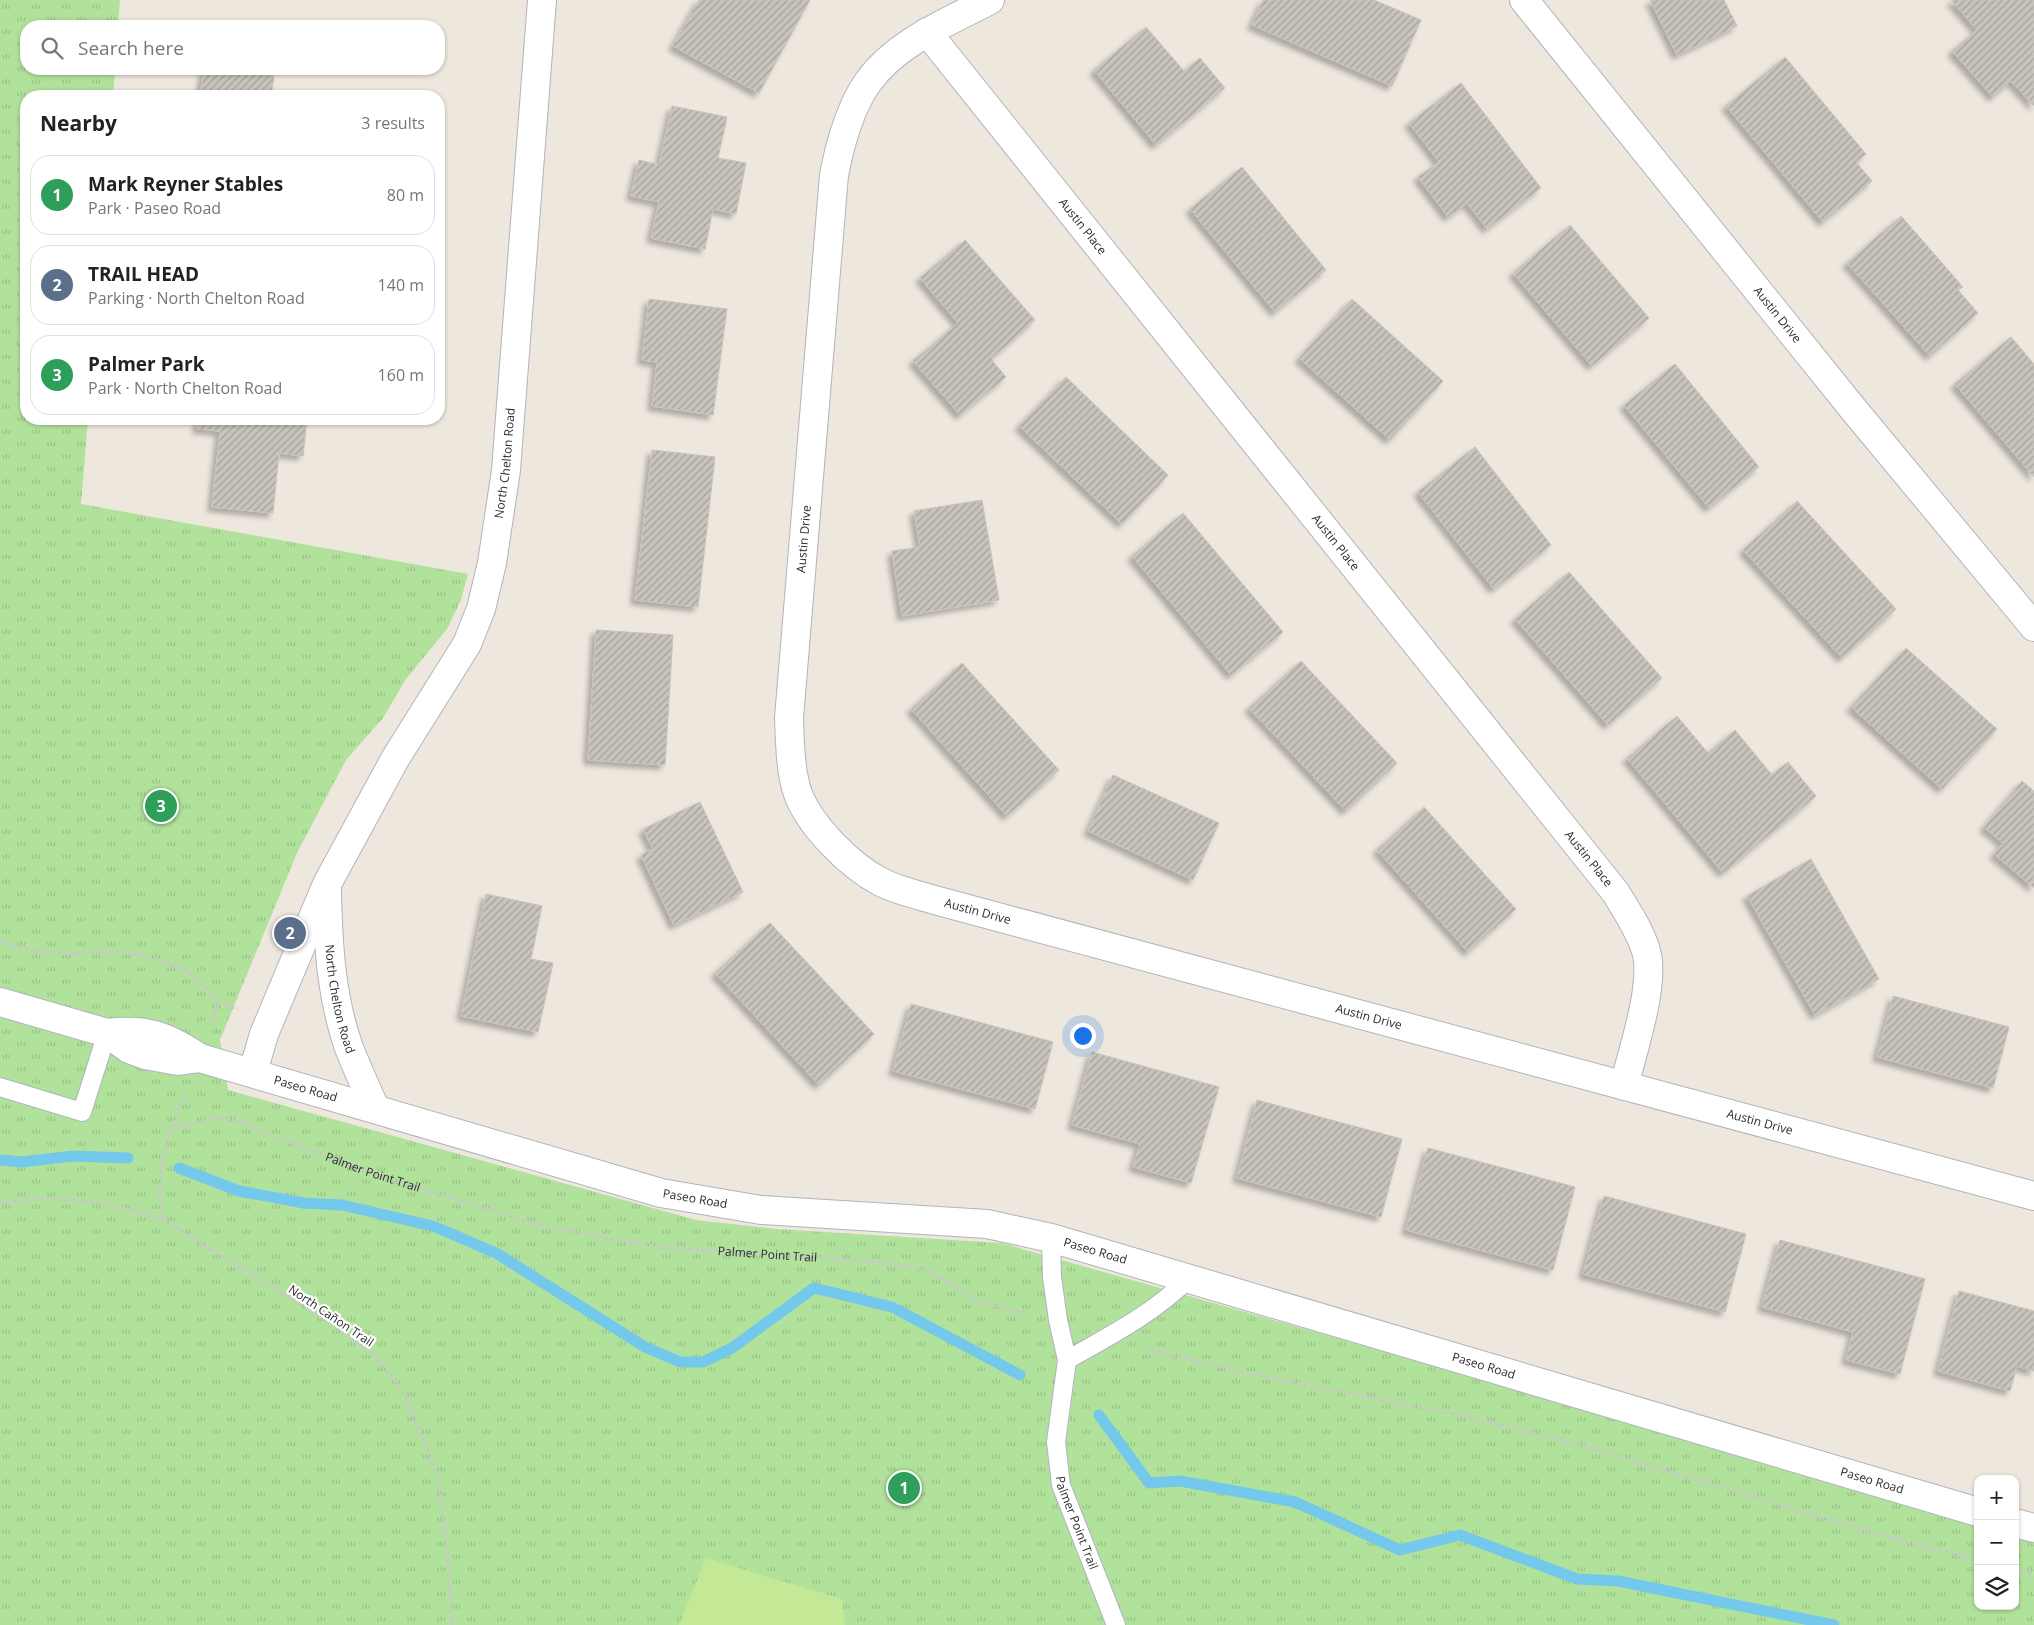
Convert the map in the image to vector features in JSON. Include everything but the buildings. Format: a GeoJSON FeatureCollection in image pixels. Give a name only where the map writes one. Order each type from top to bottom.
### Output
{"type":"FeatureCollection","features":[{"type":"Feature","properties":{"kind":"street","name":"North Chelton Road"},"geometry":{"type":"LineString","coordinates":[[253,1072],[264,1034],[327,884],[395,759],[467,644],[481,609],[492,563],[506,470],[542,0]]}},
{"type":"Feature","properties":{"kind":"street","name":"Austin Drive"},"geometry":{"type":"LineString","coordinates":[[990,0],[927,32],[893,56],[868,82],[841,141],[834,175],[789,718],[791,756],[798,794],[819,828],[849,860],[881,882],[931,899],[2034,1196]]}},
{"type":"Feature","properties":{"kind":"street","name":"Austin Drive"},"geometry":{"type":"LineString","coordinates":[[1524,0],[1854,410],[2034,627]]}},
{"type":"Feature","properties":{"kind":"street","name":"Austin Place"},"geometry":{"type":"LineString","coordinates":[[927,32],[1616,893],[1634,924],[1646,953],[1647,986],[1641,1021],[1624,1086]]}},
{"type":"Feature","properties":{"kind":"street","name":"North Chelton Road"},"geometry":{"type":"LineString","coordinates":[[327,884],[330,964],[339,1009],[349,1046],[375,1108]]}},
{"type":"Feature","properties":{"kind":"street","name":"Paseo Road"},"geometry":{"type":"LineString","coordinates":[[0,1002],[107,1033],[129,1049],[165,1060],[200,1058],[253,1072],[661,1193],[761,1210],[987,1224],[1051,1238],[1974,1511]]}},
{"type":"Feature","properties":{"kind":"street"},"geometry":{"type":"LineString","coordinates":[[2019,1524],[2034,1528]]}},
{"type":"Feature","properties":{"kind":"lane"},"geometry":{"type":"LineString","coordinates":[[0,1087],[82,1112],[107,1033]]}},
{"type":"Feature","properties":{"kind":"lane"},"geometry":{"type":"LineString","coordinates":[[1051,1238],[1052,1277],[1058,1320]]}},
{"type":"Feature","properties":{"kind":"lane"},"geometry":{"type":"LineString","coordinates":[[1067,1360],[1148,1314],[1168,1299],[1189,1278]]}},
{"type":"Feature","properties":{"kind":"lane","name":"Palmer Point Trail"},"geometry":{"type":"LineString","coordinates":[[1058,1320],[1067,1360],[1056,1442],[1061,1485],[1116,1625]]}},
{"type":"Feature","properties":{"kind":"path"},"geometry":{"type":"LineString","coordinates":[[0,941],[31,950],[72,954],[117,951],[151,957],[186,969],[206,988],[218,1004],[200,1058]]}},
{"type":"Feature","properties":{"kind":"path","name":"Palmer Point Trail"},"geometry":{"type":"LineString","coordinates":[[161,1219],[159,1180],[162,1155],[170,1130],[218,1118],[244,1122],[280,1139],[368,1172],[542,1226],[659,1247],[878,1262],[927,1270],[982,1302],[1058,1320]]}},
{"type":"Feature","properties":{"kind":"path","name":"North Cañon Trail"},"geometry":{"type":"LineString","coordinates":[[0,1204],[41,1199],[94,1203],[140,1211],[161,1219],[326,1320],[375,1356],[404,1393],[437,1472],[447,1544],[452,1625]]}},
{"type":"Feature","properties":{"kind":"path"},"geometry":{"type":"LineString","coordinates":[[1106,1338],[1275,1379],[1455,1414],[1582,1446],[1877,1534],[1974,1559]]}},
{"type":"Feature","properties":{"kind":"path"},"geometry":{"type":"LineString","coordinates":[[2019,1571],[2034,1575]]}},
{"type":"Feature","properties":{"kind":"green space"},"geometry":{"type":"Polygon","coordinates":[[[0,0],[120,0],[118,20],[20,20],[20,75],[115,75],[113,90],[20,90],[20,425],[88,425],[81,504],[468,574],[461,600],[447,629],[406,679],[383,718],[346,760],[297,853],[220,1040],[228,1090],[696,1220],[777,1229],[1001,1243],[1974,1518],[1974,1610],[2019,1610],[2019,1531],[2034,1535],[2034,1625],[0,1625],[0,0]]]}},
{"type":"Feature","properties":{"kind":"green space"},"geometry":{"type":"Polygon","coordinates":[[[706,1558],[842,1599],[845,1625],[679,1625],[706,1558]]]}},
{"type":"Feature","properties":{"kind":"waterway"},"geometry":{"type":"LineString","coordinates":[[0,1160],[21,1162],[74,1156],[128,1158]]}},
{"type":"Feature","properties":{"kind":"waterway"},"geometry":{"type":"LineString","coordinates":[[179,1168],[239,1191],[304,1203],[342,1205],[433,1226],[496,1253],[645,1347],[680,1362],[703,1362],[732,1348],[814,1288],[892,1307],[1020,1375]]}},
{"type":"Feature","properties":{"kind":"waterway"},"geometry":{"type":"LineString","coordinates":[[1099,1415],[1149,1483],[1180,1481],[1295,1502],[1400,1550],[1460,1535],[1577,1579],[1618,1581],[1834,1625]]}},
{"type":"Feature","properties":{"kind":"place","name":"Palmer Park"},"geometry":{"type":"Point","coordinates":[161,806]}},
{"type":"Feature","properties":{"kind":"place","name":"TRAIL HEAD"},"geometry":{"type":"Point","coordinates":[290,933]}},
{"type":"Feature","properties":{"kind":"place","name":"Mark Reyner Stables"},"geometry":{"type":"Point","coordinates":[904,1488]}}]}
